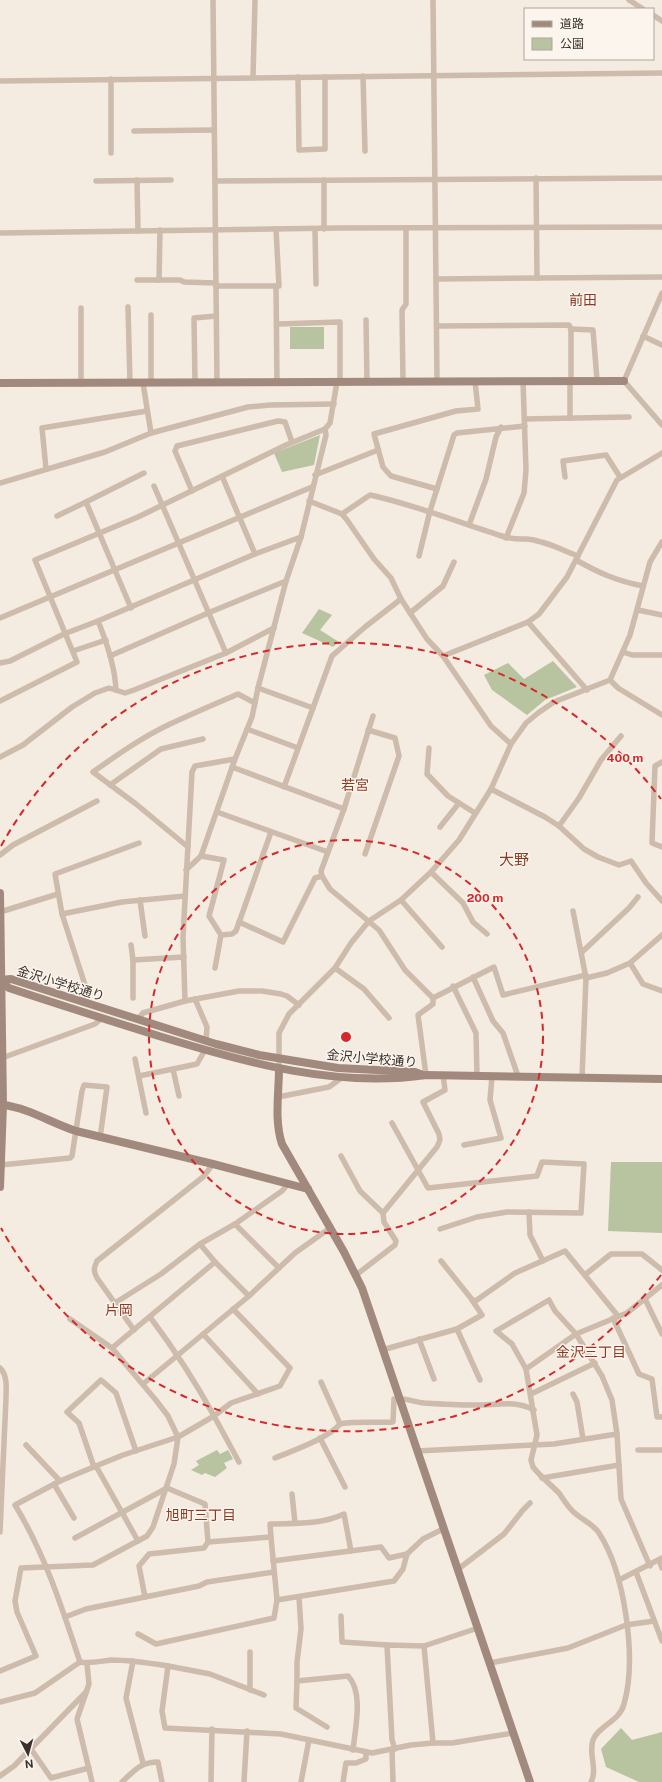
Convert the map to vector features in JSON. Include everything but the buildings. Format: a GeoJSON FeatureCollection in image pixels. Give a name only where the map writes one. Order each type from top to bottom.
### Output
{"type":"FeatureCollection","features":[{"type":"Feature","properties":{"kind":"street"},"geometry":{"type":"LineString","coordinates":[[213,0],[217,383]]}},
{"type":"Feature","properties":{"kind":"street"},"geometry":{"type":"LineString","coordinates":[[253,78],[255,0]]}},
{"type":"Feature","properties":{"kind":"street"},"geometry":{"type":"LineString","coordinates":[[433,0],[437,381]]}},
{"type":"Feature","properties":{"kind":"street"},"geometry":{"type":"LineString","coordinates":[[629,0],[641,8]]}},
{"type":"Feature","properties":{"kind":"street"},"geometry":{"type":"LineString","coordinates":[[0,81],[662,73]]}},
{"type":"Feature","properties":{"kind":"street"},"geometry":{"type":"LineString","coordinates":[[363,76],[365,151]]}},
{"type":"Feature","properties":{"kind":"street"},"geometry":{"type":"LineString","coordinates":[[298,77],[299,150],[325,149],[325,77]]}},
{"type":"Feature","properties":{"kind":"street"},"geometry":{"type":"LineString","coordinates":[[111,79],[111,153]]}},
{"type":"Feature","properties":{"kind":"street"},"geometry":{"type":"LineString","coordinates":[[134,131],[214,130]]}},
{"type":"Feature","properties":{"kind":"street"},"geometry":{"type":"LineString","coordinates":[[536,178],[537,278]]}},
{"type":"Feature","properties":{"kind":"street"},"geometry":{"type":"LineString","coordinates":[[215,180],[662,178]]}},
{"type":"Feature","properties":{"kind":"street"},"geometry":{"type":"LineString","coordinates":[[137,180],[138,231]]}},
{"type":"Feature","properties":{"kind":"street"},"geometry":{"type":"LineString","coordinates":[[96,181],[171,180]]}},
{"type":"Feature","properties":{"kind":"street"},"geometry":{"type":"LineString","coordinates":[[324,180],[324,229]]}},
{"type":"Feature","properties":{"kind":"street"},"geometry":{"type":"LineString","coordinates":[[0,233],[160,230],[662,227]]}},
{"type":"Feature","properties":{"kind":"street"},"geometry":{"type":"LineString","coordinates":[[403,382],[402,310],[406,304],[406,228]]}},
{"type":"Feature","properties":{"kind":"street"},"geometry":{"type":"LineString","coordinates":[[276,229],[279,286],[276,286],[278,324],[277,383]]}},
{"type":"Feature","properties":{"kind":"street"},"geometry":{"type":"LineString","coordinates":[[315,229],[316,284]]}},
{"type":"Feature","properties":{"kind":"street"},"geometry":{"type":"LineString","coordinates":[[159,280],[160,230]]}},
{"type":"Feature","properties":{"kind":"street"},"geometry":{"type":"LineString","coordinates":[[436,279],[662,277]]}},
{"type":"Feature","properties":{"kind":"street"},"geometry":{"type":"LineString","coordinates":[[137,280],[159,280],[216,285],[276,286]]}},
{"type":"Feature","properties":{"kind":"street"},"geometry":{"type":"LineString","coordinates":[[624,381],[662,293]]}},
{"type":"Feature","properties":{"kind":"street"},"geometry":{"type":"LineString","coordinates":[[128,307],[130,383]]}},
{"type":"Feature","properties":{"kind":"street"},"geometry":{"type":"LineString","coordinates":[[81,308],[81,384]]}},
{"type":"Feature","properties":{"kind":"street"},"geometry":{"type":"LineString","coordinates":[[150,315],[147,411],[151,433]]}},
{"type":"Feature","properties":{"kind":"street"},"geometry":{"type":"LineString","coordinates":[[195,383],[194,318],[216,316]]}},
{"type":"Feature","properties":{"kind":"street"},"geometry":{"type":"LineString","coordinates":[[366,320],[367,382]]}},
{"type":"Feature","properties":{"kind":"street"},"geometry":{"type":"LineString","coordinates":[[0,701],[77,662],[64,634],[35,560],[162,505],[292,442],[324,429],[330,423],[339,382],[340,322],[278,324]]}},
{"type":"Feature","properties":{"kind":"street"},"geometry":{"type":"LineString","coordinates":[[436,326],[569,325],[571,330],[570,418]]}},
{"type":"Feature","properties":{"kind":"street"},"geometry":{"type":"LineString","coordinates":[[571,330],[594,330],[597,380]]}},
{"type":"Feature","properties":{"kind":"street"},"geometry":{"type":"LineString","coordinates":[[643,336],[662,345]]}},
{"type":"Feature","properties":{"kind":"street"},"geometry":{"type":"LineString","coordinates":[[437,489],[391,476],[383,467],[374,434],[456,411],[478,409],[475,381]]}},
{"type":"Feature","properties":{"kind":"street"},"geometry":{"type":"LineString","coordinates":[[506,538],[524,494],[526,470],[523,381]]}},
{"type":"Feature","properties":{"kind":"street"},"geometry":{"type":"LineString","coordinates":[[0,383],[81,384],[624,381],[662,425]]}},
{"type":"Feature","properties":{"kind":"street"},"geometry":{"type":"LineString","coordinates":[[0,483],[105,452],[151,433],[248,407],[270,405],[334,404]]}},
{"type":"Feature","properties":{"kind":"street"},"geometry":{"type":"LineString","coordinates":[[46,469],[42,428],[147,411]]}},
{"type":"Feature","properties":{"kind":"street"},"geometry":{"type":"LineString","coordinates":[[525,419],[629,417]]}},
{"type":"Feature","properties":{"kind":"street"},"geometry":{"type":"LineString","coordinates":[[192,491],[175,451],[177,446],[278,421],[285,422],[292,442]]}},
{"type":"Feature","properties":{"kind":"street"},"geometry":{"type":"LineString","coordinates":[[419,556],[430,511],[454,435],[457,433],[501,427],[525,426]]}},
{"type":"Feature","properties":{"kind":"street"},"geometry":{"type":"LineString","coordinates":[[469,525],[486,479],[494,442],[501,427]]}},
{"type":"Feature","properties":{"kind":"street"},"geometry":{"type":"LineString","coordinates":[[186,870],[201,856],[232,767],[252,717],[258,688],[286,581],[301,537],[312,487],[326,435],[324,429]]}},
{"type":"Feature","properties":{"kind":"street"},"geometry":{"type":"LineString","coordinates":[[315,475],[378,450]]}},
{"type":"Feature","properties":{"kind":"street"},"geometry":{"type":"LineString","coordinates":[[443,656],[528,622],[539,614],[567,577],[620,477],[662,453]]}},
{"type":"Feature","properties":{"kind":"street"},"geometry":{"type":"LineString","coordinates":[[565,477],[563,461],[606,455],[620,477]]}},
{"type":"Feature","properties":{"kind":"street"},"geometry":{"type":"LineString","coordinates":[[57,516],[144,473]]}},
{"type":"Feature","properties":{"kind":"street"},"geometry":{"type":"LineString","coordinates":[[222,476],[255,554]]}},
{"type":"Feature","properties":{"kind":"street"},"geometry":{"type":"LineString","coordinates":[[154,486],[226,653]]}},
{"type":"Feature","properties":{"kind":"street"},"geometry":{"type":"LineString","coordinates":[[0,618],[312,487]]}},
{"type":"Feature","properties":{"kind":"street"},"geometry":{"type":"LineString","coordinates":[[342,514],[370,495],[430,511],[506,538],[520,540],[525,539],[544,544],[577,558],[599,573],[619,581],[643,586]]}},
{"type":"Feature","properties":{"kind":"street"},"geometry":{"type":"LineString","coordinates":[[309,501],[342,514],[356,531],[374,559],[391,578],[401,599],[427,639],[443,656],[491,726],[511,744]]}},
{"type":"Feature","properties":{"kind":"street"},"geometry":{"type":"LineString","coordinates":[[86,502],[130,608]]}},
{"type":"Feature","properties":{"kind":"street"},"geometry":{"type":"LineString","coordinates":[[0,663],[10,661],[64,634],[195,581],[255,554],[301,537]]}},
{"type":"Feature","properties":{"kind":"street"},"geometry":{"type":"LineString","coordinates":[[530,1782],[356,1275],[288,1155],[279,1135],[277,1116],[279,1038],[280,1029],[289,1014],[335,968],[351,943],[369,921],[401,900],[431,872],[463,835],[491,789],[511,744],[518,733],[538,713],[554,702],[610,680],[623,652],[638,610],[650,562],[662,542]]}},
{"type":"Feature","properties":{"kind":"street"},"geometry":{"type":"LineString","coordinates":[[410,613],[443,586],[454,562]]}},
{"type":"Feature","properties":{"kind":"street"},"geometry":{"type":"LineString","coordinates":[[110,656],[286,581]]}},
{"type":"Feature","properties":{"kind":"street"},"geometry":{"type":"LineString","coordinates":[[284,787],[332,656],[365,627],[401,599]]}},
{"type":"Feature","properties":{"kind":"street"},"geometry":{"type":"LineString","coordinates":[[638,610],[662,615]]}},
{"type":"Feature","properties":{"kind":"street"},"geometry":{"type":"LineString","coordinates":[[98,621],[106,640],[116,680],[116,690]]}},
{"type":"Feature","properties":{"kind":"street"},"geometry":{"type":"LineString","coordinates":[[528,622],[587,690]]}},
{"type":"Feature","properties":{"kind":"street"},"geometry":{"type":"LineString","coordinates":[[0,757],[23,745],[85,698],[109,688],[128,692],[226,653],[274,628]]}},
{"type":"Feature","properties":{"kind":"street"},"geometry":{"type":"LineString","coordinates":[[72,650],[106,640]]}},
{"type":"Feature","properties":{"kind":"street"},"geometry":{"type":"LineString","coordinates":[[623,652],[632,655],[662,655]]}},
{"type":"Feature","properties":{"kind":"street"},"geometry":{"type":"LineString","coordinates":[[610,680],[618,688],[662,715]]}},
{"type":"Feature","properties":{"kind":"street"},"geometry":{"type":"LineString","coordinates":[[258,688],[313,708]]}},
{"type":"Feature","properties":{"kind":"street"},"geometry":{"type":"LineString","coordinates":[[188,847],[136,804],[92,772],[127,748],[167,725],[238,694],[255,703]]}},
{"type":"Feature","properties":{"kind":"street"},"geometry":{"type":"LineString","coordinates":[[372,716],[344,809],[321,871],[322,876],[330,889],[379,930],[405,970],[433,998],[433,1004],[418,1015],[425,1075]]}},
{"type":"Feature","properties":{"kind":"street"},"geometry":{"type":"LineString","coordinates":[[247,729],[298,748]]}},
{"type":"Feature","properties":{"kind":"street"},"geometry":{"type":"LineString","coordinates":[[365,854],[399,756],[395,738],[368,730]]}},
{"type":"Feature","properties":{"kind":"street"},"geometry":{"type":"LineString","coordinates":[[559,826],[579,798],[601,760],[621,736]]}},
{"type":"Feature","properties":{"kind":"street"},"geometry":{"type":"LineString","coordinates":[[110,785],[161,749],[203,739]]}},
{"type":"Feature","properties":{"kind":"street"},"geometry":{"type":"LineString","coordinates":[[429,748],[427,774],[448,796],[475,813]]}},
{"type":"Feature","properties":{"kind":"street"},"geometry":{"type":"LineString","coordinates":[[185,1001],[185,896],[192,772],[195,766],[235,759]]}},
{"type":"Feature","properties":{"kind":"street"},"geometry":{"type":"LineString","coordinates":[[662,762],[655,766],[652,843],[662,847]]}},
{"type":"Feature","properties":{"kind":"street"},"geometry":{"type":"LineString","coordinates":[[232,767],[344,809]]}},
{"type":"Feature","properties":{"kind":"street"},"geometry":{"type":"LineString","coordinates":[[491,789],[528,807],[559,826],[584,849],[598,857],[619,865],[631,861],[646,883],[661,899]]}},
{"type":"Feature","properties":{"kind":"street"},"geometry":{"type":"LineString","coordinates":[[0,855],[13,846],[97,801]]}},
{"type":"Feature","properties":{"kind":"street"},"geometry":{"type":"LineString","coordinates":[[440,827],[459,803]]}},
{"type":"Feature","properties":{"kind":"street"},"geometry":{"type":"LineString","coordinates":[[217,812],[328,852]]}},
{"type":"Feature","properties":{"kind":"street"},"geometry":{"type":"LineString","coordinates":[[221,935],[232,934],[236,931],[271,832]]}},
{"type":"Feature","properties":{"kind":"street"},"geometry":{"type":"LineString","coordinates":[[86,1003],[87,991],[62,914],[55,874],[139,843]]}},
{"type":"Feature","properties":{"kind":"street"},"geometry":{"type":"LineString","coordinates":[[201,856],[224,860],[209,916],[221,935],[215,968]]}},
{"type":"Feature","properties":{"kind":"street"},"geometry":{"type":"LineString","coordinates":[[431,872],[463,903],[473,922],[487,934]]}},
{"type":"Feature","properties":{"kind":"street"},"geometry":{"type":"LineString","coordinates":[[239,922],[283,942],[315,878],[322,876]]}},
{"type":"Feature","properties":{"kind":"street"},"geometry":{"type":"LineString","coordinates":[[0,893],[1,1060],[3,1105],[1,1120],[0,1187]]}},
{"type":"Feature","properties":{"kind":"street"},"geometry":{"type":"LineString","coordinates":[[0,912],[58,894]]}},
{"type":"Feature","properties":{"kind":"street"},"geometry":{"type":"LineString","coordinates":[[62,914],[140,900],[185,896]]}},
{"type":"Feature","properties":{"kind":"street"},"geometry":{"type":"LineString","coordinates":[[582,952],[629,908],[638,896]]}},
{"type":"Feature","properties":{"kind":"street"},"geometry":{"type":"LineString","coordinates":[[140,900],[145,936]]}},
{"type":"Feature","properties":{"kind":"street"},"geometry":{"type":"LineString","coordinates":[[401,900],[442,947]]}},
{"type":"Feature","properties":{"kind":"street"},"geometry":{"type":"LineString","coordinates":[[573,911],[586,977],[582,1078]]}},
{"type":"Feature","properties":{"kind":"street"},"geometry":{"type":"LineString","coordinates":[[433,998],[453,986],[494,967],[503,995],[607,973],[630,963],[662,935]]}},
{"type":"Feature","properties":{"kind":"street"},"geometry":{"type":"LineString","coordinates":[[131,945],[133,960],[133,998]]}},
{"type":"Feature","properties":{"kind":"street"},"geometry":{"type":"LineString","coordinates":[[133,960],[184,957]]}},
{"type":"Feature","properties":{"kind":"street"},"geometry":{"type":"LineString","coordinates":[[630,963],[643,984],[662,991]]}},
{"type":"Feature","properties":{"kind":"street"},"geometry":{"type":"LineString","coordinates":[[335,968],[364,989],[390,1018]]}},
{"type":"Feature","properties":{"kind":"street"},"geometry":{"type":"LineString","coordinates":[[473,977],[493,1021],[503,1033],[518,1076]]}},
{"type":"Feature","properties":{"kind":"street","name":"金沢小学校通り"},"geometry":{"type":"LineString","coordinates":[[1,981],[11,979],[279,1064],[416,1072],[425,1075]]}},
{"type":"Feature","properties":{"kind":"street","name":"金沢小学校通り"},"geometry":{"type":"LineString","coordinates":[[1,981],[9,988],[206,1050],[343,1077],[404,1078],[425,1075],[443,1075],[662,1079]]}},
{"type":"Feature","properties":{"kind":"street"},"geometry":{"type":"LineString","coordinates":[[453,986],[476,1033],[477,1076]]}},
{"type":"Feature","properties":{"kind":"street"},"geometry":{"type":"LineString","coordinates":[[138,1019],[143,1013],[185,1001],[226,992],[262,991],[287,996],[299,1005]]}},
{"type":"Feature","properties":{"kind":"street"},"geometry":{"type":"LineString","coordinates":[[195,999],[207,1027],[206,1040]]}},
{"type":"Feature","properties":{"kind":"street"},"geometry":{"type":"LineString","coordinates":[[1,1060],[95,1024],[102,1018]]}},
{"type":"Feature","properties":{"kind":"street"},"geometry":{"type":"LineString","coordinates":[[138,1076],[197,1064],[206,1050]]}},
{"type":"Feature","properties":{"kind":"street"},"geometry":{"type":"LineString","coordinates":[[135,1059],[146,1113]]}},
{"type":"Feature","properties":{"kind":"street"},"geometry":{"type":"LineString","coordinates":[[173,1069],[179,1096]]}},
{"type":"Feature","properties":{"kind":"street"},"geometry":{"type":"LineString","coordinates":[[383,1213],[437,1147],[440,1140],[439,1134],[423,1102],[445,1090],[443,1075]]}},
{"type":"Feature","properties":{"kind":"street"},"geometry":{"type":"LineString","coordinates":[[464,1146],[501,1138],[490,1100],[492,1076]]}},
{"type":"Feature","properties":{"kind":"street"},"geometry":{"type":"LineString","coordinates":[[278,1097],[329,1087],[343,1077]]}},
{"type":"Feature","properties":{"kind":"street"},"geometry":{"type":"LineString","coordinates":[[1,1167],[70,1158],[72,1156],[84,1086],[107,1087],[100,1138]]}},
{"type":"Feature","properties":{"kind":"street"},"geometry":{"type":"LineString","coordinates":[[3,1105],[31,1112],[55,1124],[100,1138],[213,1164],[308,1189]]}},
{"type":"Feature","properties":{"kind":"street"},"geometry":{"type":"LineString","coordinates":[[392,1123],[428,1188],[537,1176],[542,1162],[584,1164],[581,1213],[507,1212],[477,1217],[440,1229]]}},
{"type":"Feature","properties":{"kind":"street"},"geometry":{"type":"LineString","coordinates":[[341,1156],[360,1191],[383,1213],[384,1222],[396,1241],[395,1245],[356,1275]]}},
{"type":"Feature","properties":{"kind":"street"},"geometry":{"type":"LineString","coordinates":[[134,1330],[94,1272],[97,1261],[146,1224],[168,1204],[198,1181],[213,1164]]}},
{"type":"Feature","properties":{"kind":"street"},"geometry":{"type":"LineString","coordinates":[[116,1303],[161,1274],[200,1244],[235,1224],[282,1191],[288,1184]]}},
{"type":"Feature","properties":{"kind":"street"},"geometry":{"type":"LineString","coordinates":[[529,1212],[530,1236],[543,1261]]}},
{"type":"Feature","properties":{"kind":"street"},"geometry":{"type":"LineString","coordinates":[[235,1224],[279,1268]]}},
{"type":"Feature","properties":{"kind":"street"},"geometry":{"type":"LineString","coordinates":[[143,1384],[250,1296],[295,1253],[330,1228]]}},
{"type":"Feature","properties":{"kind":"street"},"geometry":{"type":"LineString","coordinates":[[200,1244],[215,1262],[250,1296]]}},
{"type":"Feature","properties":{"kind":"street"},"geometry":{"type":"LineString","coordinates":[[472,1299],[474,1302],[515,1273],[565,1251],[586,1274],[616,1317],[639,1374],[652,1379],[657,1417],[662,1417]]}},
{"type":"Feature","properties":{"kind":"street"},"geometry":{"type":"LineString","coordinates":[[586,1274],[611,1254],[642,1254],[662,1270]]}},
{"type":"Feature","properties":{"kind":"street"},"geometry":{"type":"LineString","coordinates":[[112,1348],[215,1262]]}},
{"type":"Feature","properties":{"kind":"street"},"geometry":{"type":"LineString","coordinates":[[382,1350],[457,1329],[482,1315],[472,1299],[440,1262]]}},
{"type":"Feature","properties":{"kind":"street"},"geometry":{"type":"LineString","coordinates":[[526,1369],[576,1334],[632,1310],[662,1285]]}},
{"type":"Feature","properties":{"kind":"street"},"geometry":{"type":"LineString","coordinates":[[646,1299],[662,1334]]}},
{"type":"Feature","properties":{"kind":"street"},"geometry":{"type":"LineString","coordinates":[[591,1782],[594,1776],[592,1741],[596,1735],[616,1718],[624,1706],[630,1664],[624,1602],[611,1557],[599,1533],[588,1520],[576,1514],[533,1467],[531,1460],[537,1435],[526,1369],[512,1344],[496,1331],[549,1300],[555,1311],[576,1334],[595,1363],[612,1400],[618,1434],[620,1499],[650,1566]]}},
{"type":"Feature","properties":{"kind":"street"},"geometry":{"type":"LineString","coordinates":[[80,1662],[39,1548],[15,1505],[60,1481],[95,1466],[178,1437],[214,1416],[231,1403],[280,1386],[290,1368],[233,1309]]}},
{"type":"Feature","properties":{"kind":"street"},"geometry":{"type":"LineString","coordinates":[[150,1317],[178,1354],[196,1382],[239,1462]]}},
{"type":"Feature","properties":{"kind":"street"},"geometry":{"type":"LineString","coordinates":[[0,1671],[36,1656],[17,1612],[15,1601],[21,1568],[93,1565],[147,1536],[153,1527],[174,1464],[178,1437],[168,1416],[112,1348],[70,1319]]}},
{"type":"Feature","properties":{"kind":"street"},"geometry":{"type":"LineString","coordinates":[[457,1329],[480,1380]]}},
{"type":"Feature","properties":{"kind":"street"},"geometry":{"type":"LineString","coordinates":[[203,1334],[258,1394]]}},
{"type":"Feature","properties":{"kind":"street"},"geometry":{"type":"LineString","coordinates":[[419,1339],[434,1379]]}},
{"type":"Feature","properties":{"kind":"street"},"geometry":{"type":"LineString","coordinates":[[531,1394],[595,1363]]}},
{"type":"Feature","properties":{"kind":"street"},"geometry":{"type":"LineString","coordinates":[[0,1368],[4,1372],[6,1379],[0,1532]]}},
{"type":"Feature","properties":{"kind":"street"},"geometry":{"type":"LineString","coordinates":[[136,1451],[116,1393],[101,1380],[67,1412],[79,1423],[95,1466],[138,1540]]}},
{"type":"Feature","properties":{"kind":"street"},"geometry":{"type":"LineString","coordinates":[[321,1382],[340,1424]]}},
{"type":"Feature","properties":{"kind":"street"},"geometry":{"type":"LineString","coordinates":[[573,1394],[577,1402],[583,1439]]}},
{"type":"Feature","properties":{"kind":"street"},"geometry":{"type":"LineString","coordinates":[[275,1458],[320,1438],[345,1422],[392,1422],[394,1400],[399,1398],[419,1403],[474,1405],[515,1403],[524,1405],[534,1410]]}},
{"type":"Feature","properties":{"kind":"street"},"geometry":{"type":"LineString","coordinates":[[417,1451],[554,1444],[618,1434]]}},
{"type":"Feature","properties":{"kind":"street"},"geometry":{"type":"LineString","coordinates":[[320,1438],[345,1487]]}},
{"type":"Feature","properties":{"kind":"street"},"geometry":{"type":"LineString","coordinates":[[26,1445],[60,1481]]}},
{"type":"Feature","properties":{"kind":"street"},"geometry":{"type":"LineString","coordinates":[[638,1450],[662,1450]]}},
{"type":"Feature","properties":{"kind":"street"},"geometry":{"type":"LineString","coordinates":[[542,1478],[618,1465]]}},
{"type":"Feature","properties":{"kind":"street"},"geometry":{"type":"LineString","coordinates":[[54,1484],[74,1518]]}},
{"type":"Feature","properties":{"kind":"street"},"geometry":{"type":"LineString","coordinates":[[75,1538],[167,1488]]}},
{"type":"Feature","properties":{"kind":"street"},"geometry":{"type":"LineString","coordinates":[[145,1597],[138,1566],[148,1554],[204,1548],[208,1542],[204,1504],[167,1488]]}},
{"type":"Feature","properties":{"kind":"street"},"geometry":{"type":"LineString","coordinates":[[292,1494],[295,1523]]}},
{"type":"Feature","properties":{"kind":"street"},"geometry":{"type":"LineString","coordinates":[[457,1570],[504,1534],[523,1510],[530,1504]]}},
{"type":"Feature","properties":{"kind":"street"},"geometry":{"type":"LineString","coordinates":[[138,1634],[156,1644],[274,1618],[277,1600],[270,1524],[330,1520],[344,1514],[351,1551]]}},
{"type":"Feature","properties":{"kind":"street"},"geometry":{"type":"LineString","coordinates":[[277,1600],[394,1581],[403,1569],[407,1554],[422,1539],[443,1529]]}},
{"type":"Feature","properties":{"kind":"street"},"geometry":{"type":"LineString","coordinates":[[208,1542],[271,1537]]}},
{"type":"Feature","properties":{"kind":"street"},"geometry":{"type":"LineString","coordinates":[[273,1561],[381,1547],[389,1558],[407,1554]]}},
{"type":"Feature","properties":{"kind":"street"},"geometry":{"type":"LineString","coordinates":[[618,1580],[650,1566],[661,1559],[662,1568]]}},
{"type":"Feature","properties":{"kind":"street"},"geometry":{"type":"LineString","coordinates":[[65,1617],[86,1609],[199,1586],[207,1582],[274,1572]]}},
{"type":"Feature","properties":{"kind":"street"},"geometry":{"type":"LineString","coordinates":[[636,1572],[662,1641]]}},
{"type":"Feature","properties":{"kind":"street"},"geometry":{"type":"LineString","coordinates":[[299,1597],[301,1629],[297,1662],[296,1708],[327,1727]]}},
{"type":"Feature","properties":{"kind":"street"},"geometry":{"type":"LineString","coordinates":[[342,1616],[342,1642],[369,1642],[387,1645],[424,1646],[478,1628]]}},
{"type":"Feature","properties":{"kind":"street"},"geometry":{"type":"LineString","coordinates":[[490,1664],[568,1648],[626,1626],[654,1621]]}},
{"type":"Feature","properties":{"kind":"street"},"geometry":{"type":"LineString","coordinates":[[387,1645],[393,1749],[393,1782]]}},
{"type":"Feature","properties":{"kind":"street"},"geometry":{"type":"LineString","coordinates":[[424,1646],[433,1743]]}},
{"type":"Feature","properties":{"kind":"street"},"geometry":{"type":"LineString","coordinates":[[250,1652],[250,1690]]}},
{"type":"Feature","properties":{"kind":"street"},"geometry":{"type":"LineString","coordinates":[[80,1662],[87,1664],[111,1660],[133,1661],[168,1666],[210,1674],[264,1695]]}},
{"type":"Feature","properties":{"kind":"street"},"geometry":{"type":"LineString","coordinates":[[133,1661],[126,1698],[143,1763]]}},
{"type":"Feature","properties":{"kind":"street"},"geometry":{"type":"LineString","coordinates":[[0,1702],[35,1693],[80,1662]]}},
{"type":"Feature","properties":{"kind":"street"},"geometry":{"type":"LineString","coordinates":[[87,1664],[89,1679],[87,1691],[77,1719],[92,1782]]}},
{"type":"Feature","properties":{"kind":"street"},"geometry":{"type":"LineString","coordinates":[[168,1666],[162,1711],[165,1728],[212,1729],[281,1734],[372,1753],[433,1743],[452,1744],[513,1733]]}},
{"type":"Feature","properties":{"kind":"street"},"geometry":{"type":"LineString","coordinates":[[297,1681],[348,1676],[354,1682],[357,1706],[353,1750]]}},
{"type":"Feature","properties":{"kind":"street"},"geometry":{"type":"LineString","coordinates":[[0,1776],[14,1766],[87,1691]]}},
{"type":"Feature","properties":{"kind":"street"},"geometry":{"type":"LineString","coordinates":[[211,1782],[212,1729]]}},
{"type":"Feature","properties":{"kind":"street"},"geometry":{"type":"LineString","coordinates":[[244,1782],[247,1731]]}},
{"type":"Feature","properties":{"kind":"street"},"geometry":{"type":"LineString","coordinates":[[301,1782],[309,1740]]}},
{"type":"Feature","properties":{"kind":"street"},"geometry":{"type":"LineString","coordinates":[[31,1749],[50,1778],[89,1768]]}},
{"type":"Feature","properties":{"kind":"street"},"geometry":{"type":"LineString","coordinates":[[344,1782],[346,1763],[356,1763],[366,1759],[366,1752]]}},
{"type":"Feature","properties":{"kind":"street"},"geometry":{"type":"LineString","coordinates":[[122,1782],[143,1763],[158,1762],[162,1782]]}},
{"type":"Feature","properties":{"kind":"green space"},"geometry":{"type":"Polygon","coordinates":[[[290,327],[324,327],[324,349],[290,349],[290,327]]]}},
{"type":"Feature","properties":{"kind":"green space"},"geometry":{"type":"Polygon","coordinates":[[[320,435],[314,465],[282,472],[274,453],[320,435]]]}},
{"type":"Feature","properties":{"kind":"green space"},"geometry":{"type":"Polygon","coordinates":[[[319,609],[332,615],[320,630],[339,642],[333,647],[302,633],[319,609]]]}},
{"type":"Feature","properties":{"kind":"green space"},"geometry":{"type":"Polygon","coordinates":[[[553,661],[577,687],[545,700],[527,715],[492,690],[484,675],[508,663],[524,679],[553,661]]]}},
{"type":"Feature","properties":{"kind":"green space"},"geometry":{"type":"Polygon","coordinates":[[[611,1162],[662,1162],[662,1233],[608,1231],[611,1162]]]}},
{"type":"Feature","properties":{"kind":"green space"},"geometry":{"type":"Polygon","coordinates":[[[217,1450],[220,1454],[228,1450],[233,1459],[224,1463],[227,1468],[215,1477],[205,1473],[202,1475],[191,1470],[199,1465],[196,1461],[217,1450]]]}},
{"type":"Feature","properties":{"kind":"green space"},"geometry":{"type":"Polygon","coordinates":[[[621,1728],[632,1740],[662,1732],[662,1782],[639,1782],[606,1767],[601,1749],[621,1728]]]}},
{"type":"Feature","properties":{"kind":"district","name":"前田"},"geometry":{"type":"Point","coordinates":[583,300]}},
{"type":"Feature","properties":{"kind":"district","name":"若宮"},"geometry":{"type":"Point","coordinates":[355,785]}},
{"type":"Feature","properties":{"kind":"district","name":"大野"},"geometry":{"type":"Point","coordinates":[514,860]}},
{"type":"Feature","properties":{"kind":"district","name":"片岡"},"geometry":{"type":"Point","coordinates":[119,1310]}},
{"type":"Feature","properties":{"kind":"district","name":"金沢三丁目"},"geometry":{"type":"Point","coordinates":[591,1352]}},
{"type":"Feature","properties":{"kind":"district","name":"旭町三丁目"},"geometry":{"type":"Point","coordinates":[201,1515]}}]}
